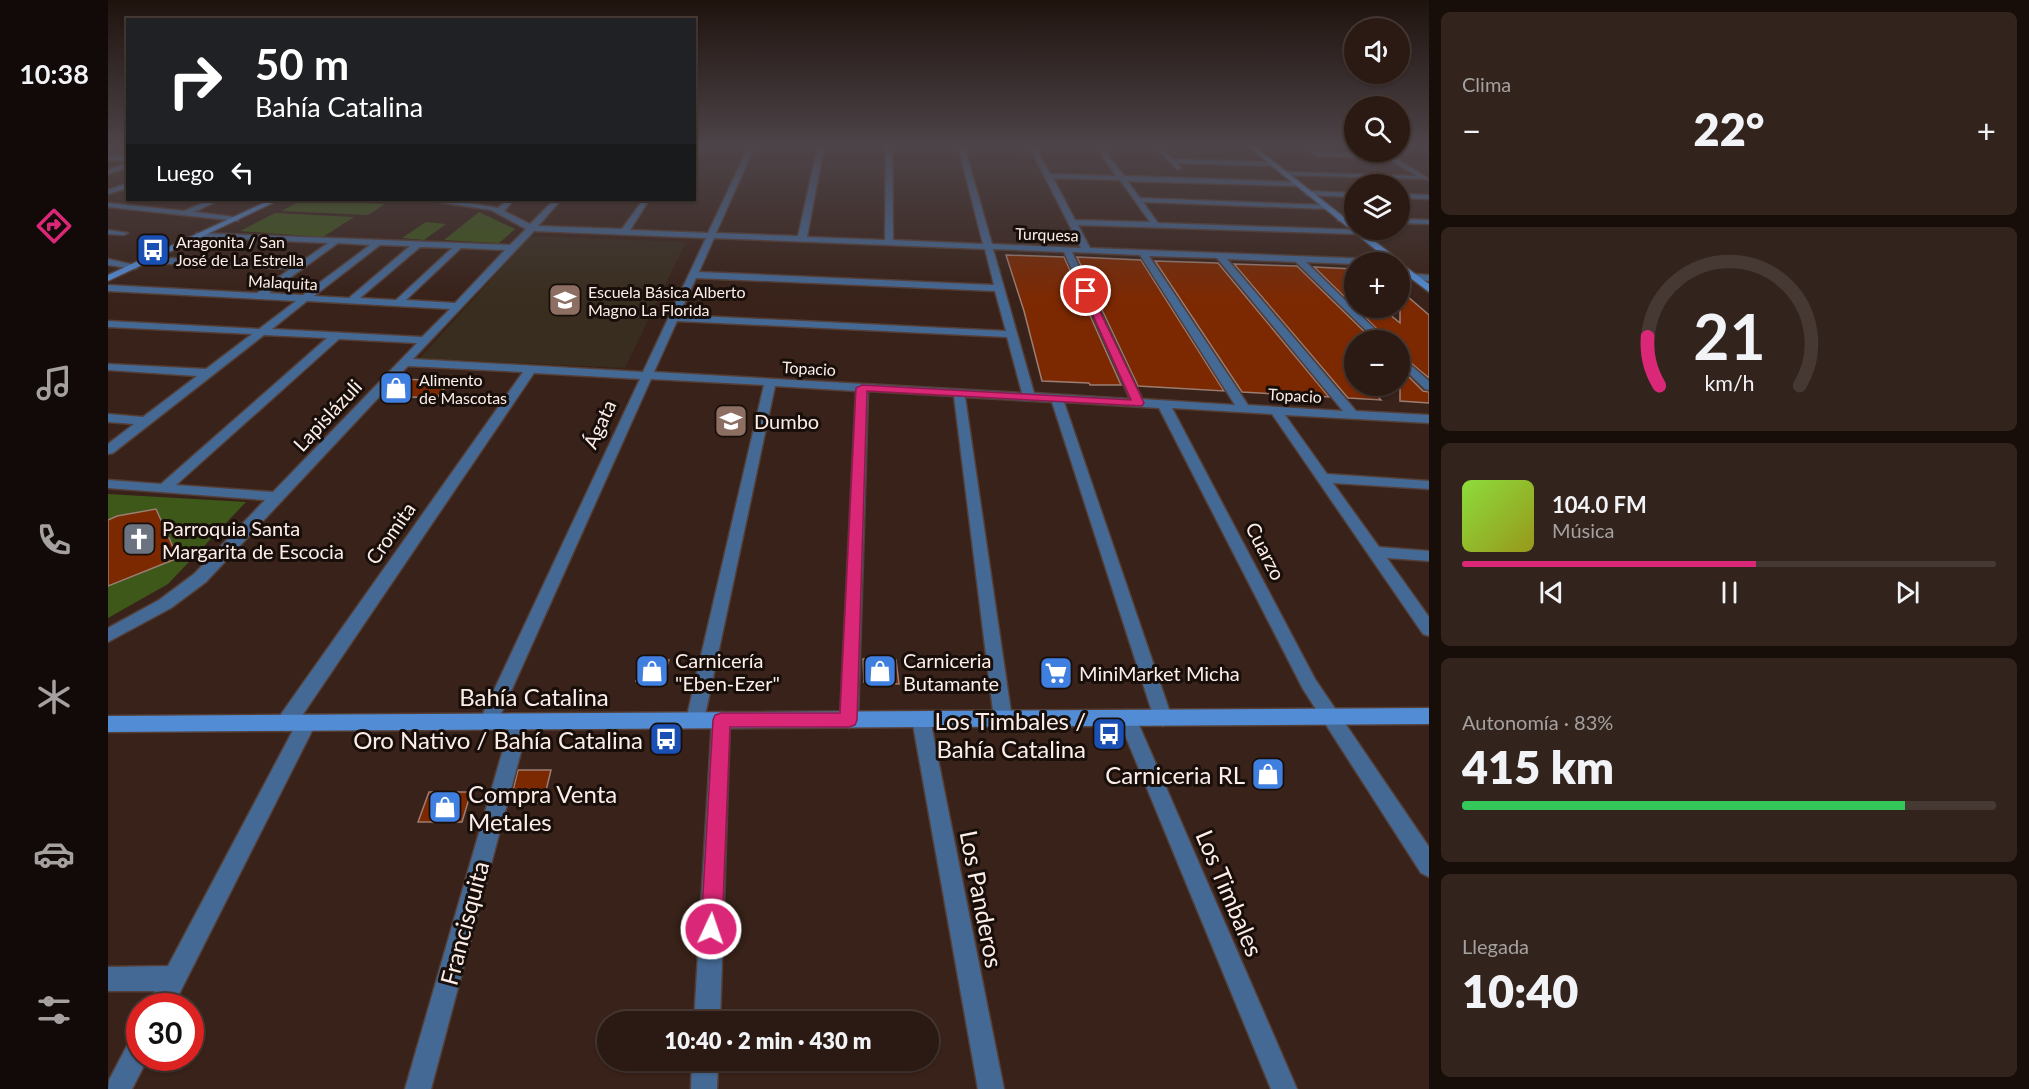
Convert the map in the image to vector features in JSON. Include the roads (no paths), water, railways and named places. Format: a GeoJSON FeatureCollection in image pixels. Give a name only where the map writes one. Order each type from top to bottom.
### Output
{"type":"FeatureCollection","features":[{"type":"Feature","properties":{"kind":"street","name":"Ágata"},"geometry":{"type":"LineString","coordinates":[[488,722],[729,197]]}},
{"type":"Feature","properties":{"kind":"street"},"geometry":{"type":"LineString","coordinates":[[802,239],[811,197]]}},
{"type":"Feature","properties":{"kind":"street"},"geometry":{"type":"LineString","coordinates":[[889,197],[889,242]]}},
{"type":"Feature","properties":{"kind":"street"},"geometry":{"type":"LineString","coordinates":[[975,197],[1029,397]]}},
{"type":"Feature","properties":{"kind":"street"},"geometry":{"type":"LineString","coordinates":[[1059,197],[1087,250]]}},
{"type":"Feature","properties":{"kind":"street"},"geometry":{"type":"LineString","coordinates":[[1136,197],[1155,225]]}},
{"type":"Feature","properties":{"kind":"street"},"geometry":{"type":"LineString","coordinates":[[1314,197],[1344,221]]}},
{"type":"Feature","properties":{"kind":"street"},"geometry":{"type":"LineString","coordinates":[[1138,200],[1326,207]]}},
{"type":"Feature","properties":{"kind":"street"},"geometry":{"type":"LineString","coordinates":[[108,216],[147,201]]}},
{"type":"Feature","properties":{"kind":"street"},"geometry":{"type":"LineString","coordinates":[[184,213],[214,201]]}},
{"type":"Feature","properties":{"kind":"street"},"geometry":{"type":"LineString","coordinates":[[108,279],[273,201]]}},
{"type":"Feature","properties":{"kind":"street","name":"Turquesa"},"geometry":{"type":"LineString","coordinates":[[473,201],[499,210],[531,228],[1344,261]]}},
{"type":"Feature","properties":{"kind":"street"},"geometry":{"type":"LineString","coordinates":[[499,210],[510,201]]}},
{"type":"Feature","properties":{"kind":"street","name":"Lapislázuli"},"geometry":{"type":"LineString","coordinates":[[108,636],[165,604],[191,586],[557,201]]}},
{"type":"Feature","properties":{"kind":"street"},"geometry":{"type":"LineString","coordinates":[[624,232],[645,201]]}},
{"type":"Feature","properties":{"kind":"street"},"geometry":{"type":"LineString","coordinates":[[108,205],[235,219]]}},
{"type":"Feature","properties":{"kind":"street"},"geometry":{"type":"LineString","coordinates":[[1410,221],[1429,222]]}},
{"type":"Feature","properties":{"kind":"street"},"geometry":{"type":"LineString","coordinates":[[1072,222],[1344,232]]}},
{"type":"Feature","properties":{"kind":"street"},"geometry":{"type":"LineString","coordinates":[[108,232],[124,233]]}},
{"type":"Feature","properties":{"kind":"street"},"geometry":{"type":"LineString","coordinates":[[199,236],[512,248]]}},
{"type":"Feature","properties":{"kind":"street"},"geometry":{"type":"LineString","coordinates":[[1368,240],[1383,252]]}},
{"type":"Feature","properties":{"kind":"street"},"geometry":{"type":"LineString","coordinates":[[259,296],[336,241]]}},
{"type":"Feature","properties":{"kind":"street"},"geometry":{"type":"LineString","coordinates":[[108,450],[377,243]]}},
{"type":"Feature","properties":{"kind":"street"},"geometry":{"type":"LineString","coordinates":[[352,300],[418,244]]}},
{"type":"Feature","properties":{"kind":"street"},"geometry":{"type":"LineString","coordinates":[[398,303],[459,246]]}},
{"type":"Feature","properties":{"kind":"street"},"geometry":{"type":"LineString","coordinates":[[1067,250],[1138,403]]}},
{"type":"Feature","properties":{"kind":"street"},"geometry":{"type":"LineString","coordinates":[[1143,253],[1244,409]]}},
{"type":"Feature","properties":{"kind":"street"},"geometry":{"type":"LineString","coordinates":[[1220,256],[1353,415]]}},
{"type":"Feature","properties":{"kind":"street"},"geometry":{"type":"LineString","coordinates":[[1298,259],[1371,330]]}},
{"type":"Feature","properties":{"kind":"street"},"geometry":{"type":"LineString","coordinates":[[147,260],[299,267]]}},
{"type":"Feature","properties":{"kind":"street"},"geometry":{"type":"LineString","coordinates":[[108,262],[135,266]]}},
{"type":"Feature","properties":{"kind":"street"},"geometry":{"type":"LineString","coordinates":[[1410,274],[1429,289]]}},
{"type":"Feature","properties":{"kind":"street"},"geometry":{"type":"LineString","coordinates":[[693,275],[1000,288]]}},
{"type":"Feature","properties":{"kind":"street"},"geometry":{"type":"LineString","coordinates":[[1414,277],[1429,278]]}},
{"type":"Feature","properties":{"kind":"street","name":"Malaquita"},"geometry":{"type":"LineString","coordinates":[[108,288],[458,306]]}},
{"type":"Feature","properties":{"kind":"street"},"geometry":{"type":"LineString","coordinates":[[673,318],[1012,334]]}},
{"type":"Feature","properties":{"kind":"street"},"geometry":{"type":"LineString","coordinates":[[108,324],[424,340]]}},
{"type":"Feature","properties":{"kind":"street"},"geometry":{"type":"LineString","coordinates":[[163,489],[336,336]]}},
{"type":"Feature","properties":{"kind":"street","name":"Topacio"},"geometry":{"type":"LineString","coordinates":[[404,362],[1429,419]]}},
{"type":"Feature","properties":{"kind":"street"},"geometry":{"type":"LineString","coordinates":[[108,367],[208,373]]}},
{"type":"Feature","properties":{"kind":"street","name":"Cromita"},"geometry":{"type":"LineString","coordinates":[[167,993],[296,723],[531,369]]}},
{"type":"Feature","properties":{"kind":"street"},"geometry":{"type":"LineString","coordinates":[[1410,369],[1429,387]]}},
{"type":"Feature","properties":{"kind":"street"},"geometry":{"type":"LineString","coordinates":[[695,720],[770,383]]}},
{"type":"Feature","properties":{"kind":"street"},"geometry":{"type":"LineString","coordinates":[[849,720],[862,388]]}},
{"type":"Feature","properties":{"kind":"street"},"geometry":{"type":"LineString","coordinates":[[959,393],[1003,719]]}},
{"type":"Feature","properties":{"kind":"street"},"geometry":{"type":"LineString","coordinates":[[1057,399],[1162,718]]}},
{"type":"Feature","properties":{"kind":"street","name":"Cuarzo"},"geometry":{"type":"LineString","coordinates":[[1164,405],[1309,684],[1429,866]]}},
{"type":"Feature","properties":{"kind":"street"},"geometry":{"type":"LineString","coordinates":[[1276,411],[1429,630]]}},
{"type":"Feature","properties":{"kind":"street"},"geometry":{"type":"LineString","coordinates":[[108,418],[146,421]]}},
{"type":"Feature","properties":{"kind":"street"},"geometry":{"type":"LineString","coordinates":[[1323,478],[1429,485]]}},
{"type":"Feature","properties":{"kind":"street"},"geometry":{"type":"LineString","coordinates":[[108,484],[276,497]]}},
{"type":"Feature","properties":{"kind":"street"},"geometry":{"type":"LineString","coordinates":[[1375,552],[1429,556]]}},
{"type":"Feature","properties":{"kind":"street","name":"Bahía Catalina"},"geometry":{"type":"LineString","coordinates":[[108,724],[1429,716]]}},
{"type":"Feature","properties":{"kind":"street","name":"Los Timbales"},"geometry":{"type":"LineString","coordinates":[[1127,718],[1284,1089]]}},
{"type":"Feature","properties":{"kind":"street","name":"Los Panderos"},"geometry":{"type":"LineString","coordinates":[[921,719],[991,1089]]}},
{"type":"Feature","properties":{"kind":"street"},"geometry":{"type":"LineString","coordinates":[[708,1011],[721,720]]}},
{"type":"Feature","properties":{"kind":"street","name":"Francisquita"},"geometry":{"type":"LineString","coordinates":[[418,1089],[520,722]]}},
{"type":"Feature","properties":{"kind":"street"},"geometry":{"type":"LineString","coordinates":[[108,979],[175,978]]}},
{"type":"Feature","properties":{"kind":"street"},"geometry":{"type":"LineString","coordinates":[[118,1089],[127,1071]]}},
{"type":"Feature","properties":{"kind":"street"},"geometry":{"type":"LineString","coordinates":[[704,1089],[705,1071]]}},
{"type":"Feature","properties":{"kind":"place","name":"Aragonita / San José de La Estrella"},"geometry":{"type":"Point","coordinates":[153,250]}},
{"type":"Feature","properties":{"kind":"place","name":"Escuela Básica Alberto Magno La Florida"},"geometry":{"type":"Point","coordinates":[565,300]}},
{"type":"Feature","properties":{"kind":"place","name":"Alimento de Mascotas"},"geometry":{"type":"Point","coordinates":[396,388]}},
{"type":"Feature","properties":{"kind":"place","name":"Dumbo"},"geometry":{"type":"Point","coordinates":[731,421]}},
{"type":"Feature","properties":{"kind":"place","name":"Parroquia Santa Margarita de Escocia"},"geometry":{"type":"Point","coordinates":[139,539]}},
{"type":"Feature","properties":{"kind":"place","name":"Carnicería \"Eben-Ezer\""},"geometry":{"type":"Point","coordinates":[652,671]}},
{"type":"Feature","properties":{"kind":"place","name":"Carniceria Butamante"},"geometry":{"type":"Point","coordinates":[880,671]}},
{"type":"Feature","properties":{"kind":"place","name":"MiniMarket Micha"},"geometry":{"type":"Point","coordinates":[1056,673]}},
{"type":"Feature","properties":{"kind":"place","name":"Los Timbales / Bahía Catalina"},"geometry":{"type":"Point","coordinates":[1109,734]}},
{"type":"Feature","properties":{"kind":"place","name":"Oro Nativo / Bahía Catalina"},"geometry":{"type":"Point","coordinates":[666,739]}},
{"type":"Feature","properties":{"kind":"place","name":"Carniceria RL"},"geometry":{"type":"Point","coordinates":[1268,774]}},
{"type":"Feature","properties":{"kind":"place","name":"Compra Venta Metales"},"geometry":{"type":"Point","coordinates":[445,807]}}]}
